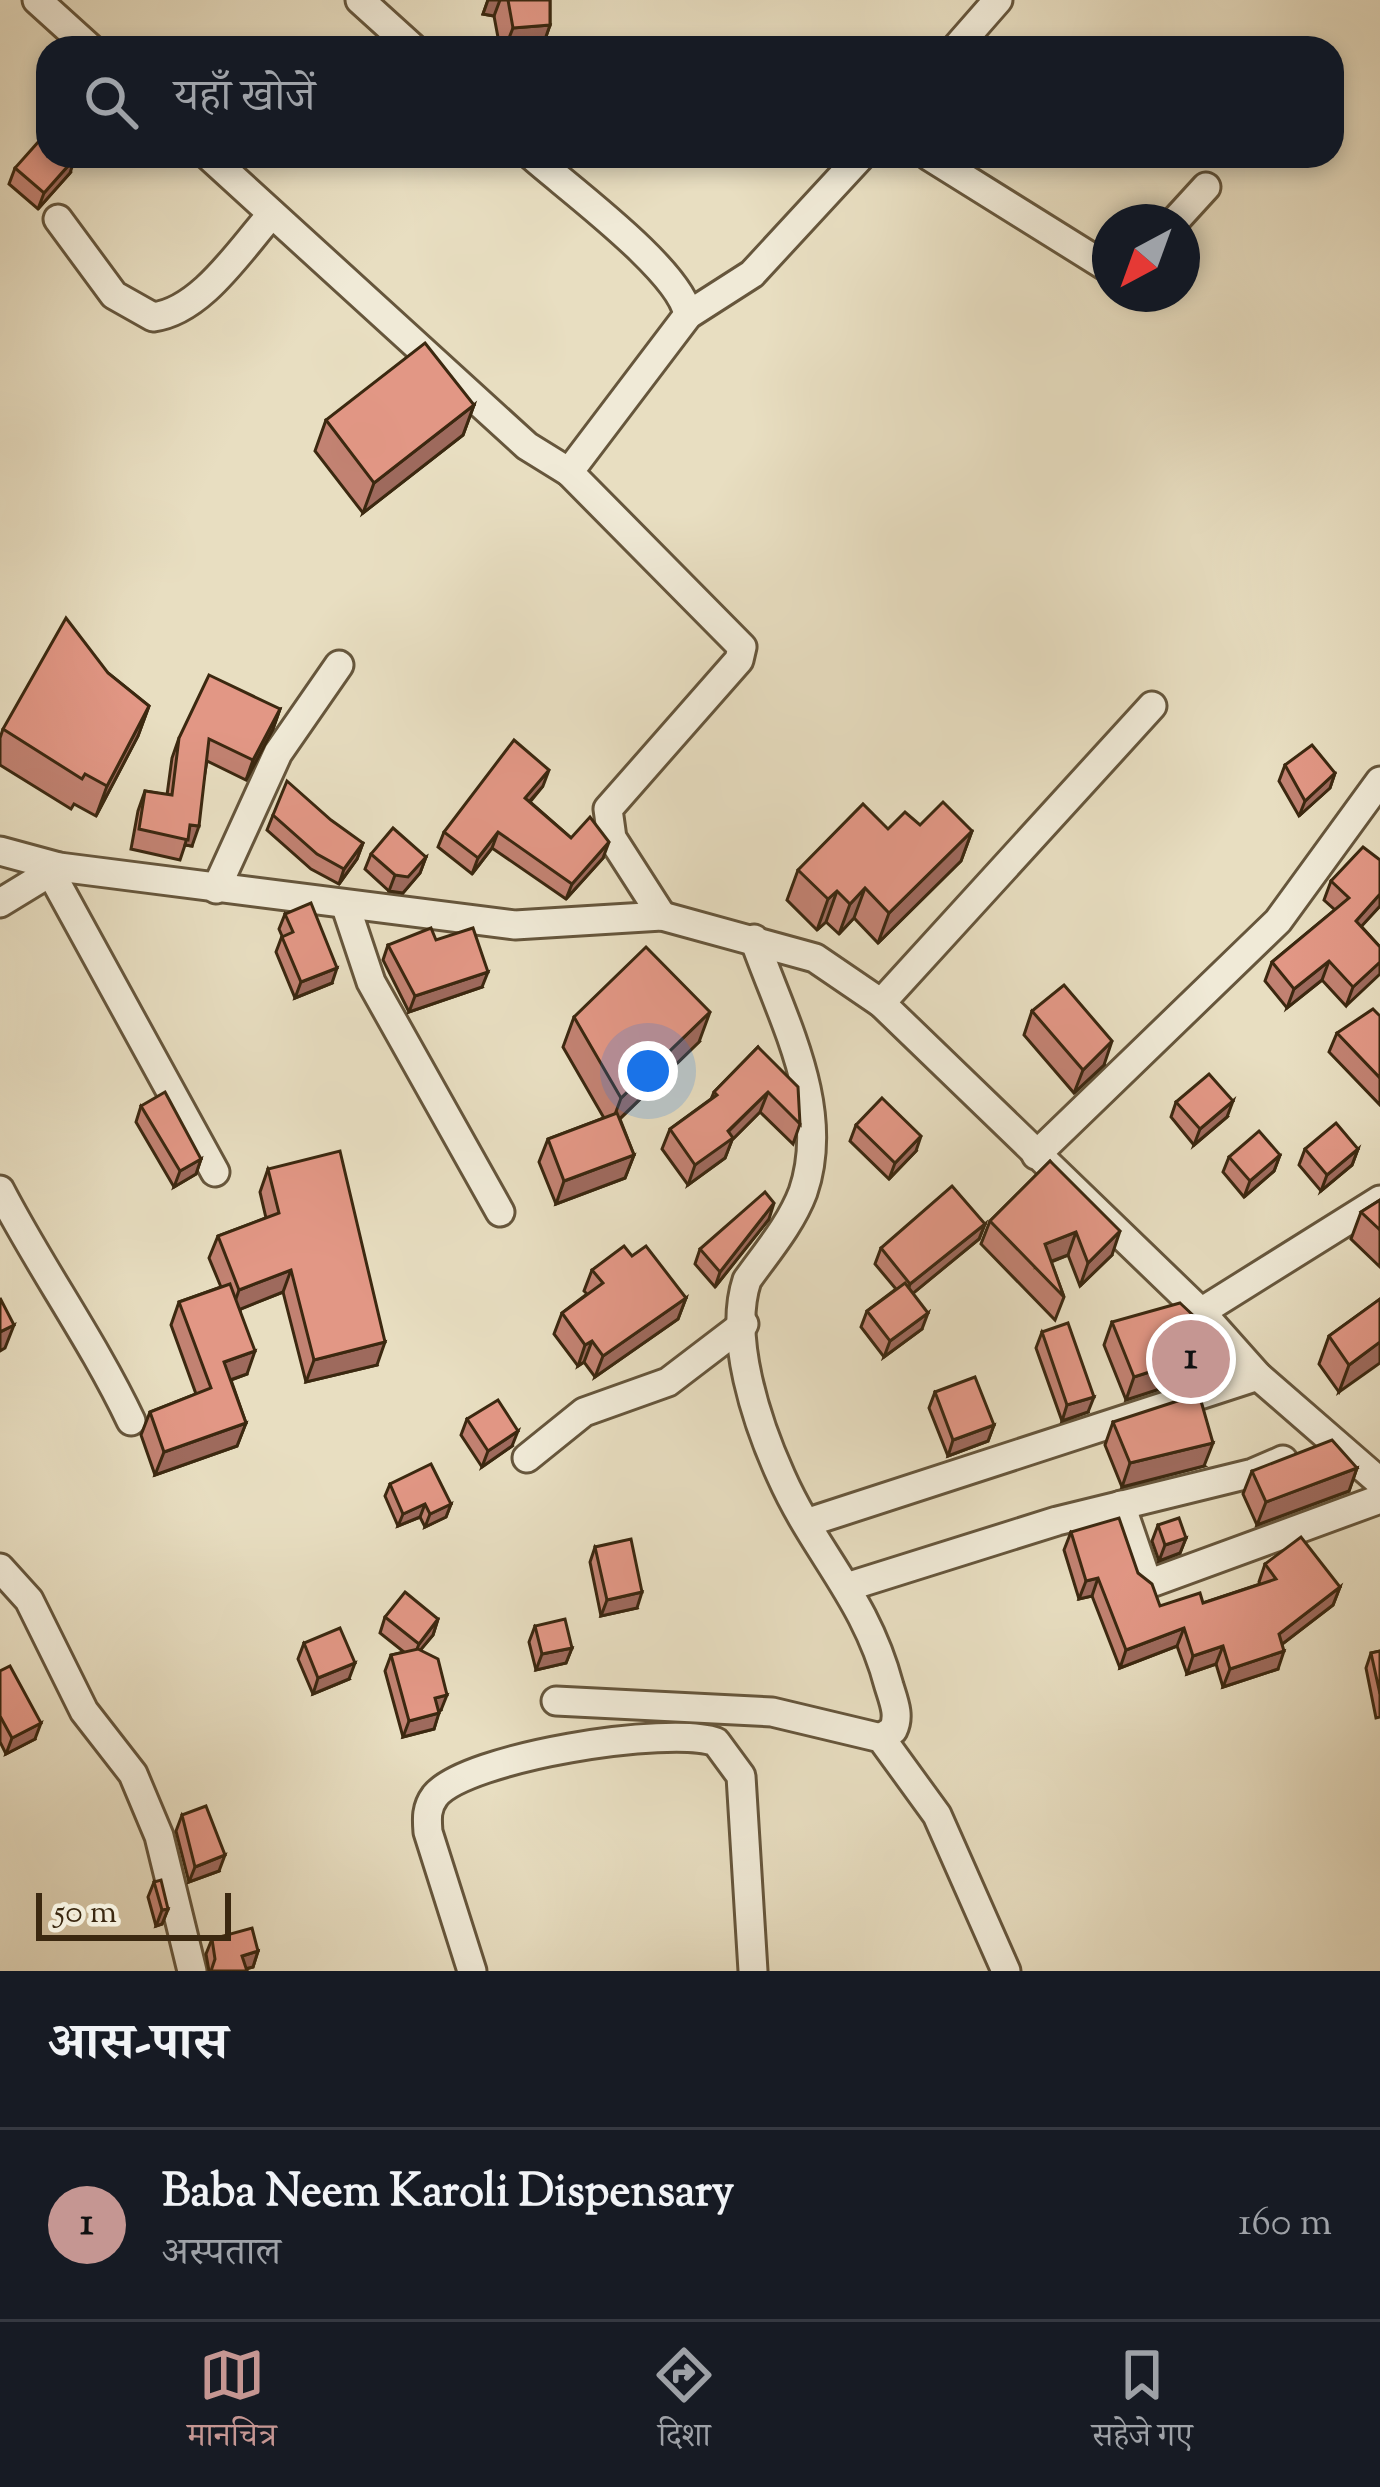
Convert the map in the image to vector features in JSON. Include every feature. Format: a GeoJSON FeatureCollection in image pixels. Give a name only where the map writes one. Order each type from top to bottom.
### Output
{"type":"FeatureCollection","features":[{"type":"Feature","properties":{"kind":"street"},"geometry":{"type":"LineString","coordinates":[[38,0],[77,36]]}},
{"type":"Feature","properties":{"kind":"street"},"geometry":{"type":"LineString","coordinates":[[359,0],[399,36]]}},
{"type":"Feature","properties":{"kind":"street"},"geometry":{"type":"LineString","coordinates":[[966,36],[998,0]]}},
{"type":"Feature","properties":{"kind":"street"},"geometry":{"type":"LineString","coordinates":[[222,168],[527,446],[569,472],[742,646],[739,660],[608,809],[612,838],[662,916]]}},
{"type":"Feature","properties":{"kind":"street"},"geometry":{"type":"LineString","coordinates":[[545,168],[659,271],[686,302],[688,315]]}},
{"type":"Feature","properties":{"kind":"street"},"geometry":{"type":"LineString","coordinates":[[569,472],[688,315],[752,274],[850,168]]}},
{"type":"Feature","properties":{"kind":"street"},"geometry":{"type":"LineString","coordinates":[[948,168],[1092,258]]}},
{"type":"Feature","properties":{"kind":"street"},"geometry":{"type":"LineString","coordinates":[[1190,204],[1206,187]]}},
{"type":"Feature","properties":{"kind":"street"},"geometry":{"type":"LineString","coordinates":[[58,219],[114,295],[153,316],[196,296],[272,214]]}},
{"type":"Feature","properties":{"kind":"street"},"geometry":{"type":"LineString","coordinates":[[216,889],[278,753],[339,665]]}},
{"type":"Feature","properties":{"kind":"street"},"geometry":{"type":"LineString","coordinates":[[881,1003],[1152,706]]}},
{"type":"Feature","properties":{"kind":"street"},"geometry":{"type":"LineString","coordinates":[[1036,1155],[1277,921],[1380,781]]}},
{"type":"Feature","properties":{"kind":"street"},"geometry":{"type":"LineString","coordinates":[[0,850],[55,870],[515,925],[662,916],[815,958],[881,1003],[1201,1312],[1258,1376],[1335,1438],[1380,1482]]}},
{"type":"Feature","properties":{"kind":"street"},"geometry":{"type":"LineString","coordinates":[[0,903],[55,870]]}},
{"type":"Feature","properties":{"kind":"street"},"geometry":{"type":"LineString","coordinates":[[55,870],[215,1172]]}},
{"type":"Feature","properties":{"kind":"street"},"geometry":{"type":"LineString","coordinates":[[346,907],[371,982],[500,1211]]}},
{"type":"Feature","properties":{"kind":"street"},"geometry":{"type":"LineString","coordinates":[[754,939],[805,1082],[814,1139],[803,1192],[748,1280],[744,1324],[766,1438],[782,1478],[850,1586],[880,1650],[897,1716],[893,1730],[881,1738]]}},
{"type":"Feature","properties":{"kind":"street"},"geometry":{"type":"LineString","coordinates":[[0,1190],[54,1292],[103,1363],[130,1420]]}},
{"type":"Feature","properties":{"kind":"street"},"geometry":{"type":"LineString","coordinates":[[1201,1312],[1380,1200]]}},
{"type":"Feature","properties":{"kind":"street"},"geometry":{"type":"LineString","coordinates":[[527,1458],[584,1412],[668,1382],[744,1324]]}},
{"type":"Feature","properties":{"kind":"street"},"geometry":{"type":"LineString","coordinates":[[809,1522],[1258,1376]]}},
{"type":"Feature","properties":{"kind":"street"},"geometry":{"type":"LineString","coordinates":[[850,1586],[1121,1505],[1253,1473],[1335,1438]]}},
{"type":"Feature","properties":{"kind":"street"},"geometry":{"type":"LineString","coordinates":[[1121,1505],[1148,1584],[1380,1498]]}},
{"type":"Feature","properties":{"kind":"street"},"geometry":{"type":"LineString","coordinates":[[0,1568],[29,1600],[84,1711],[134,1774],[159,1836],[192,1971]]}},
{"type":"Feature","properties":{"kind":"street"},"geometry":{"type":"LineString","coordinates":[[556,1701],[772,1712],[881,1738],[937,1816],[1006,1971]]}},
{"type":"Feature","properties":{"kind":"street"},"geometry":{"type":"LineString","coordinates":[[472,1971],[428,1832],[427,1813],[435,1797],[474,1770],[595,1746],[673,1738],[716,1742],[741,1776],[753,1971]]}},
{"type":"Feature","properties":{"kind":"building"},"geometry":{"type":"Polygon","coordinates":[[[508,0],[550,0],[550,25],[513,28],[508,0]]]}},
{"type":"Feature","properties":{"kind":"building"},"geometry":{"type":"Polygon","coordinates":[[[36,144],[36,168],[66,168],[44,193],[15,168],[36,144]]]}},
{"type":"Feature","properties":{"kind":"building"},"geometry":{"type":"Polygon","coordinates":[[[425,343],[474,405],[374,483],[326,420],[425,343]]]}},
{"type":"Feature","properties":{"kind":"building"},"geometry":{"type":"Polygon","coordinates":[[[66,618],[108,673],[149,706],[107,786],[85,774],[82,779],[3,729],[66,618]]]}},
{"type":"Feature","properties":{"kind":"building"},"geometry":{"type":"Polygon","coordinates":[[[209,675],[280,709],[253,760],[209,739],[199,826],[190,825],[188,840],[139,829],[145,791],[172,795],[179,738],[209,675]]]}},
{"type":"Feature","properties":{"kind":"building"},"geometry":{"type":"Polygon","coordinates":[[[514,740],[549,770],[525,798],[571,838],[590,817],[609,842],[572,884],[498,832],[478,858],[444,832],[514,740]]]}},
{"type":"Feature","properties":{"kind":"building"},"geometry":{"type":"Polygon","coordinates":[[[1312,745],[1335,773],[1305,801],[1285,765],[1312,745]]]}},
{"type":"Feature","properties":{"kind":"building"},"geometry":{"type":"Polygon","coordinates":[[[287,781],[363,843],[344,869],[317,854],[273,815],[287,781]]]}},
{"type":"Feature","properties":{"kind":"building"},"geometry":{"type":"Polygon","coordinates":[[[943,802],[972,831],[889,913],[865,888],[850,904],[837,891],[828,899],[798,870],[863,804],[888,829],[905,812],[920,825],[943,802]]]}},
{"type":"Feature","properties":{"kind":"building"},"geometry":{"type":"Polygon","coordinates":[[[393,828],[426,857],[408,877],[395,875],[371,854],[393,828]]]}},
{"type":"Feature","properties":{"kind":"building"},"geometry":{"type":"Polygon","coordinates":[[[1363,847],[1380,860],[1380,894],[1356,921],[1380,947],[1380,962],[1353,987],[1329,961],[1294,989],[1272,962],[1349,898],[1331,881],[1363,847]]]}},
{"type":"Feature","properties":{"kind":"building"},"geometry":{"type":"Polygon","coordinates":[[[311,903],[337,968],[301,982],[282,937],[293,932],[285,914],[311,903]]]}},
{"type":"Feature","properties":{"kind":"building"},"geometry":{"type":"Polygon","coordinates":[[[431,928],[436,940],[473,928],[488,972],[415,996],[388,945],[431,928]]]}},
{"type":"Feature","properties":{"kind":"building"},"geometry":{"type":"Polygon","coordinates":[[[646,947],[710,1012],[621,1098],[574,1017],[646,947]]]}},
{"type":"Feature","properties":{"kind":"building"},"geometry":{"type":"Polygon","coordinates":[[[1064,985],[1112,1041],[1083,1070],[1032,1011],[1064,985]]]}},
{"type":"Feature","properties":{"kind":"building"},"geometry":{"type":"Polygon","coordinates":[[[1373,1009],[1380,1016],[1380,1078],[1337,1033],[1373,1009]]]}},
{"type":"Feature","properties":{"kind":"building"},"geometry":{"type":"Polygon","coordinates":[[[758,1047],[798,1087],[800,1124],[768,1092],[728,1131],[733,1138],[695,1165],[670,1129],[717,1095],[714,1092],[758,1047]]]}},
{"type":"Feature","properties":{"kind":"building"},"geometry":{"type":"Polygon","coordinates":[[[1209,1074],[1233,1101],[1200,1129],[1176,1102],[1209,1074]]]}},
{"type":"Feature","properties":{"kind":"building"},"geometry":{"type":"Polygon","coordinates":[[[165,1092],[201,1159],[180,1171],[141,1106],[165,1092]]]}},
{"type":"Feature","properties":{"kind":"building"},"geometry":{"type":"Polygon","coordinates":[[[882,1098],[921,1136],[895,1163],[856,1125],[882,1098]]]}},
{"type":"Feature","properties":{"kind":"building"},"geometry":{"type":"Polygon","coordinates":[[[617,1113],[634,1155],[564,1181],[548,1139],[617,1113]]]}},
{"type":"Feature","properties":{"kind":"building"},"geometry":{"type":"Polygon","coordinates":[[[1336,1123],[1358,1149],[1327,1175],[1305,1149],[1336,1123]]]}},
{"type":"Feature","properties":{"kind":"building"},"geometry":{"type":"Polygon","coordinates":[[[1259,1131],[1280,1155],[1250,1181],[1229,1157],[1259,1131]]]}},
{"type":"Feature","properties":{"kind":"building"},"geometry":{"type":"Polygon","coordinates":[[[340,1151],[385,1342],[314,1360],[291,1270],[239,1290],[218,1236],[279,1213],[268,1169],[340,1151]]]}},
{"type":"Feature","properties":{"kind":"building"},"geometry":{"type":"Polygon","coordinates":[[[1050,1161],[1120,1231],[1088,1263],[1076,1232],[1045,1244],[1064,1297],[990,1221],[1050,1161]]]}},
{"type":"Feature","properties":{"kind":"building"},"geometry":{"type":"Polygon","coordinates":[[[952,1186],[985,1224],[910,1284],[881,1248],[952,1186]]]}},
{"type":"Feature","properties":{"kind":"building"},"geometry":{"type":"Polygon","coordinates":[[[765,1192],[774,1203],[720,1272],[700,1249],[765,1192]]]}},
{"type":"Feature","properties":{"kind":"building"},"geometry":{"type":"Polygon","coordinates":[[[1380,1200],[1380,1230],[1361,1212],[1380,1200]]]}},
{"type":"Feature","properties":{"kind":"building"},"geometry":{"type":"Polygon","coordinates":[[[624,1246],[632,1256],[646,1246],[686,1298],[603,1356],[592,1341],[585,1345],[562,1313],[603,1283],[592,1270],[624,1246]]]}},
{"type":"Feature","properties":{"kind":"building"},"geometry":{"type":"Polygon","coordinates":[[[905,1283],[928,1313],[890,1341],[867,1311],[905,1283]]]}},
{"type":"Feature","properties":{"kind":"building"},"geometry":{"type":"Polygon","coordinates":[[[230,1284],[255,1351],[224,1362],[246,1423],[164,1452],[150,1412],[211,1388],[179,1302],[230,1284]]]}},
{"type":"Feature","properties":{"kind":"building"},"geometry":{"type":"Polygon","coordinates":[[[0,1298],[14,1325],[0,1332],[0,1298]]]}},
{"type":"Feature","properties":{"kind":"building"},"geometry":{"type":"Polygon","coordinates":[[[1380,1299],[1380,1342],[1349,1365],[1329,1336],[1380,1299]]]}},
{"type":"Feature","properties":{"kind":"building"},"geometry":{"type":"Polygon","coordinates":[[[1180,1303],[1227,1347],[1134,1377],[1112,1322],[1180,1303]]]}},
{"type":"Feature","properties":{"kind":"building"},"geometry":{"type":"Polygon","coordinates":[[[1068,1323],[1094,1397],[1067,1405],[1042,1332],[1068,1323]]]}},
{"type":"Feature","properties":{"kind":"building"},"geometry":{"type":"Polygon","coordinates":[[[975,1377],[994,1425],[953,1440],[935,1392],[975,1377]]]}},
{"type":"Feature","properties":{"kind":"building"},"geometry":{"type":"Polygon","coordinates":[[[1199,1394],[1213,1443],[1130,1463],[1113,1422],[1199,1394]]]}},
{"type":"Feature","properties":{"kind":"building"},"geometry":{"type":"Polygon","coordinates":[[[498,1400],[518,1431],[488,1451],[467,1419],[498,1400]]]}},
{"type":"Feature","properties":{"kind":"building"},"geometry":{"type":"Polygon","coordinates":[[[1332,1440],[1357,1468],[1266,1502],[1252,1471],[1332,1440]]]}},
{"type":"Feature","properties":{"kind":"building"},"geometry":{"type":"Polygon","coordinates":[[[431,1464],[451,1504],[430,1514],[425,1504],[403,1514],[390,1484],[431,1464]]]}},
{"type":"Feature","properties":{"kind":"building"},"geometry":{"type":"Polygon","coordinates":[[[1119,1518],[1138,1573],[1152,1584],[1160,1606],[1200,1593],[1203,1603],[1276,1579],[1265,1564],[1301,1537],[1340,1587],[1279,1634],[1284,1651],[1230,1669],[1223,1646],[1193,1656],[1184,1628],[1126,1650],[1098,1578],[1086,1581],[1071,1532],[1119,1518]]]}},
{"type":"Feature","properties":{"kind":"building"},"geometry":{"type":"Polygon","coordinates":[[[1179,1518],[1186,1538],[1165,1545],[1158,1525],[1179,1518]]]}},
{"type":"Feature","properties":{"kind":"building"},"geometry":{"type":"Polygon","coordinates":[[[631,1539],[642,1592],[607,1600],[595,1547],[631,1539]]]}},
{"type":"Feature","properties":{"kind":"building"},"geometry":{"type":"Polygon","coordinates":[[[405,1592],[438,1619],[419,1644],[385,1617],[405,1592]]]}},
{"type":"Feature","properties":{"kind":"building"},"geometry":{"type":"Polygon","coordinates":[[[565,1619],[572,1648],[542,1654],[535,1626],[565,1619]]]}},
{"type":"Feature","properties":{"kind":"building"},"geometry":{"type":"Polygon","coordinates":[[[340,1628],[355,1663],[318,1678],[304,1643],[340,1628]]]}},
{"type":"Feature","properties":{"kind":"building"},"geometry":{"type":"Polygon","coordinates":[[[418,1649],[438,1659],[447,1695],[435,1698],[439,1713],[409,1721],[391,1655],[418,1649]]]}},
{"type":"Feature","properties":{"kind":"building"},"geometry":{"type":"Polygon","coordinates":[[[1380,1651],[1380,1694],[1371,1653],[1380,1651]]]}},
{"type":"Feature","properties":{"kind":"building"},"geometry":{"type":"Polygon","coordinates":[[[10,1666],[41,1723],[12,1738],[0,1716],[0,1671],[10,1666]]]}},
{"type":"Feature","properties":{"kind":"building"},"geometry":{"type":"Polygon","coordinates":[[[206,1806],[225,1855],[195,1867],[182,1815],[206,1806]]]}},
{"type":"Feature","properties":{"kind":"building"},"geometry":{"type":"Polygon","coordinates":[[[161,1880],[168,1909],[162,1910],[154,1882],[161,1880]]]}},
{"type":"Feature","properties":{"kind":"building"},"geometry":{"type":"Polygon","coordinates":[[[252,1928],[258,1951],[242,1956],[247,1971],[211,1971],[215,1959],[212,1939],[252,1928]]]}},
{"type":"Feature","properties":{"kind":"place","name":"Baba Neem Karoli Dispensary"},"geometry":{"type":"Point","coordinates":[1191,1359]}}]}
